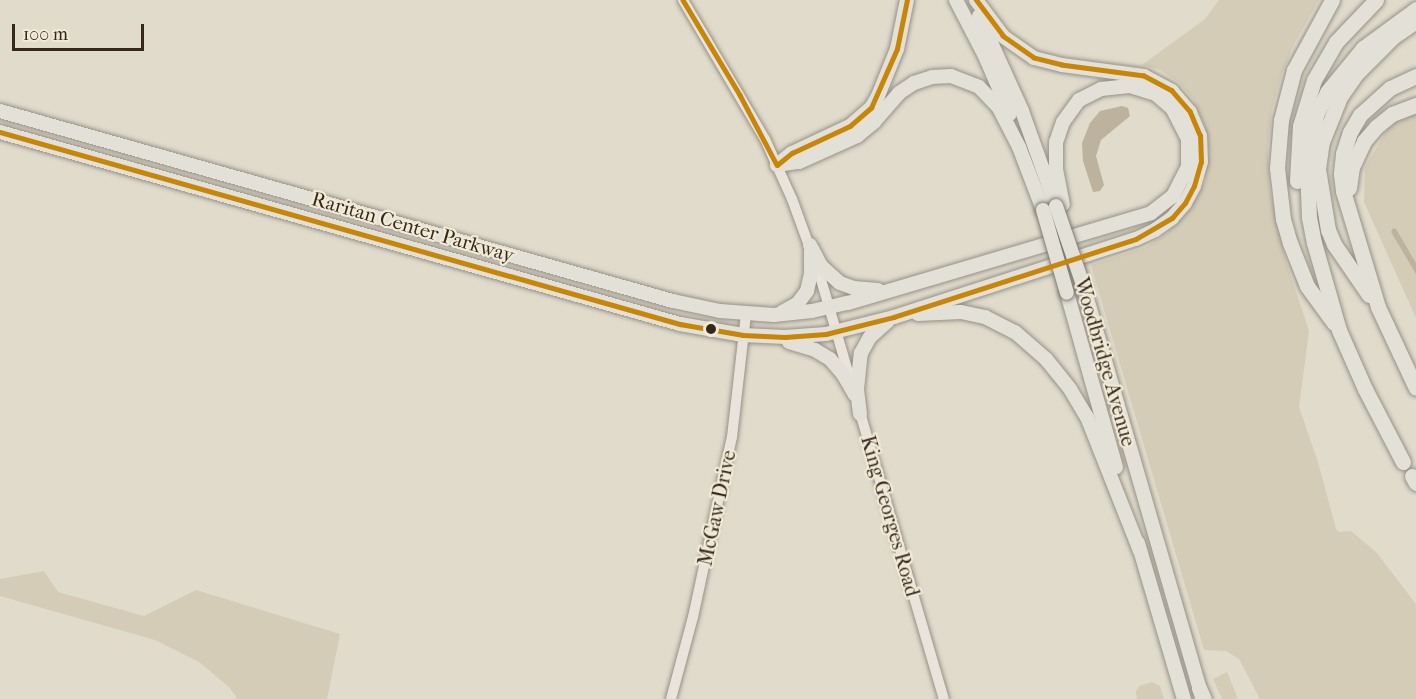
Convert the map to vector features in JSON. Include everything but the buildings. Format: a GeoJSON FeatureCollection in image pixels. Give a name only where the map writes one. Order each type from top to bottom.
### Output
{"type":"FeatureCollection","features":[{"type":"Feature","properties":{"kind":"highway"},"geometry":{"type":"LineString","coordinates":[[1332,0],[1294,70],[1281,120],[1277,168],[1283,219],[1299,267],[1314,298],[1339,330]]}},
{"type":"Feature","properties":{"kind":"highway"},"geometry":{"type":"LineString","coordinates":[[1321,270],[1308,248],[1299,215],[1296,173],[1300,126],[1305,103],[1323,61],[1336,42],[1376,0]]}},
{"type":"Feature","properties":{"kind":"highway"},"geometry":{"type":"LineString","coordinates":[[1404,462],[1365,389],[1339,330],[1321,270],[1307,194],[1310,141],[1316,115],[1327,92],[1363,48],[1416,9]]}},
{"type":"Feature","properties":{"kind":"highway"},"geometry":{"type":"LineString","coordinates":[[1378,307],[1331,237],[1324,216],[1318,169],[1322,142],[1340,97],[1373,55],[1416,21]]}},
{"type":"Feature","properties":{"kind":"highway"},"geometry":{"type":"LineString","coordinates":[[1416,76],[1390,88],[1360,115],[1350,132],[1343,154],[1341,174],[1348,206],[1378,307],[1416,388]]}},
{"type":"Feature","properties":{"kind":"highway"},"geometry":{"type":"LineString","coordinates":[[1348,206],[1352,167],[1364,141],[1392,114],[1416,105]]}},
{"type":"Feature","properties":{"kind":"main road"},"geometry":{"type":"LineString","coordinates":[[777,165],[792,153],[850,126],[871,108],[897,49],[907,0]]}},
{"type":"Feature","properties":{"kind":"main road","name":"Woodbridge Avenue"},"geometry":{"type":"LineString","coordinates":[[956,0],[1054,206],[1067,293],[1140,551],[1185,699]]}},
{"type":"Feature","properties":{"kind":"main road","name":"Woodbridge Avenue"},"geometry":{"type":"LineString","coordinates":[[971,0],[1016,96],[1084,288],[1202,695]]}},
{"type":"Feature","properties":{"kind":"main road"},"geometry":{"type":"LineString","coordinates":[[860,414],[857,389],[861,353],[876,331],[894,316],[1149,233],[1167,222],[1181,208],[1198,174],[1201,149],[1196,124],[1186,106],[1167,87],[1137,75],[1070,67],[1034,58],[1003,36],[976,0]]}},
{"type":"Feature","properties":{"kind":"main road"},"geometry":{"type":"LineString","coordinates":[[777,165],[799,162],[857,136],[874,122],[899,93],[914,82],[932,77],[951,76],[979,87],[999,108],[1054,206]]}},
{"type":"Feature","properties":{"kind":"main road"},"geometry":{"type":"LineString","coordinates":[[810,245],[826,271],[840,283],[862,289],[898,288],[1138,218],[1157,209],[1176,192],[1188,165],[1188,139],[1173,109],[1151,92],[1129,86],[1101,89],[1079,100],[1063,122],[1056,142],[1054,206]]}},
{"type":"Feature","properties":{"kind":"main road","name":"Raritan Center Parkway"},"geometry":{"type":"LineString","coordinates":[[0,111],[705,309],[774,315],[830,308],[898,288]]}},
{"type":"Feature","properties":{"kind":"main road","name":"Raritan Center Parkway"},"geometry":{"type":"LineString","coordinates":[[0,132],[634,312],[695,327],[743,335],[807,337],[837,332],[894,316]]}},
{"type":"Feature","properties":{"kind":"main road"},"geometry":{"type":"LineString","coordinates":[[774,315],[793,306],[807,291],[811,273],[810,245]]}},
{"type":"Feature","properties":{"kind":"main road"},"geometry":{"type":"LineString","coordinates":[[894,316],[945,312],[977,315],[1007,327],[1034,347],[1064,380],[1087,417],[1140,551]]}},
{"type":"Feature","properties":{"kind":"main road"},"geometry":{"type":"LineString","coordinates":[[764,336],[820,352],[839,369],[855,396]]}},
{"type":"Feature","properties":{"kind":"street","name":"King Georges Road"},"geometry":{"type":"LineString","coordinates":[[683,0],[740,95],[777,165],[810,245],[944,699]]}},
{"type":"Feature","properties":{"kind":"street","name":"McGaw Drive"},"geometry":{"type":"LineString","coordinates":[[670,699],[693,618],[732,437],[746,314]]}},
{"type":"Feature","properties":{"kind":"shaded area"},"geometry":{"type":"Polygon","coordinates":[[[1219,0],[1319,0],[1293,46],[1282,74],[1272,109],[1268,146],[1269,186],[1286,261],[1309,331],[1299,407],[1318,462],[1336,529],[1339,532],[1351,531],[1376,552],[1416,604],[1416,699],[1260,699],[1239,659],[1226,651],[1204,650],[1091,265],[1146,247],[1166,234],[1189,211],[1205,183],[1209,152],[1205,126],[1193,99],[1179,83],[1160,70],[1142,65],[1205,19],[1219,0]]]}},
{"type":"Feature","properties":{"kind":"shaded area"},"geometry":{"type":"Polygon","coordinates":[[[1122,106],[1128,108],[1130,116],[1101,140],[1096,156],[1104,185],[1100,191],[1093,192],[1083,161],[1082,143],[1090,123],[1100,111],[1122,106]]]}},
{"type":"Feature","properties":{"kind":"shaded area"},"geometry":{"type":"Polygon","coordinates":[[[1416,112],[1416,318],[1364,202],[1365,167],[1389,127],[1416,112]]]}},
{"type":"Feature","properties":{"kind":"shaded area"},"geometry":{"type":"Polygon","coordinates":[[[1393,228],[1396,229],[1416,263],[1416,274],[1391,232],[1393,228]]]}},
{"type":"Feature","properties":{"kind":"shaded area"},"geometry":{"type":"Polygon","coordinates":[[[44,571],[58,592],[144,616],[196,590],[340,634],[327,699],[238,699],[229,687],[199,662],[155,640],[0,596],[0,579],[44,571]]]}},
{"type":"Feature","properties":{"kind":"shaded area"},"geometry":{"type":"Polygon","coordinates":[[[1227,672],[1238,699],[1222,699],[1213,679],[1227,672]]]}},
{"type":"Feature","properties":{"kind":"shaded area"},"geometry":{"type":"Polygon","coordinates":[[[1152,682],[1160,686],[1164,699],[1137,699],[1136,692],[1139,686],[1152,682]]]}},
{"type":"Feature","properties":{"kind":"transit line"},"geometry":{"type":"LineString","coordinates":[[683,0],[740,95],[777,165]]}},
{"type":"Feature","properties":{"kind":"transit line"},"geometry":{"type":"LineString","coordinates":[[777,165],[792,153],[850,126],[871,108],[897,49],[907,0]]}},
{"type":"Feature","properties":{"kind":"transit line"},"geometry":{"type":"LineString","coordinates":[[0,132],[680,324],[743,335],[785,337],[826,334],[894,317],[1136,239],[1172,218],[1185,203],[1194,186],[1201,162],[1200,136],[1190,112],[1172,91],[1144,76],[1062,65],[1034,58],[1003,36],[976,0]]}}]}
